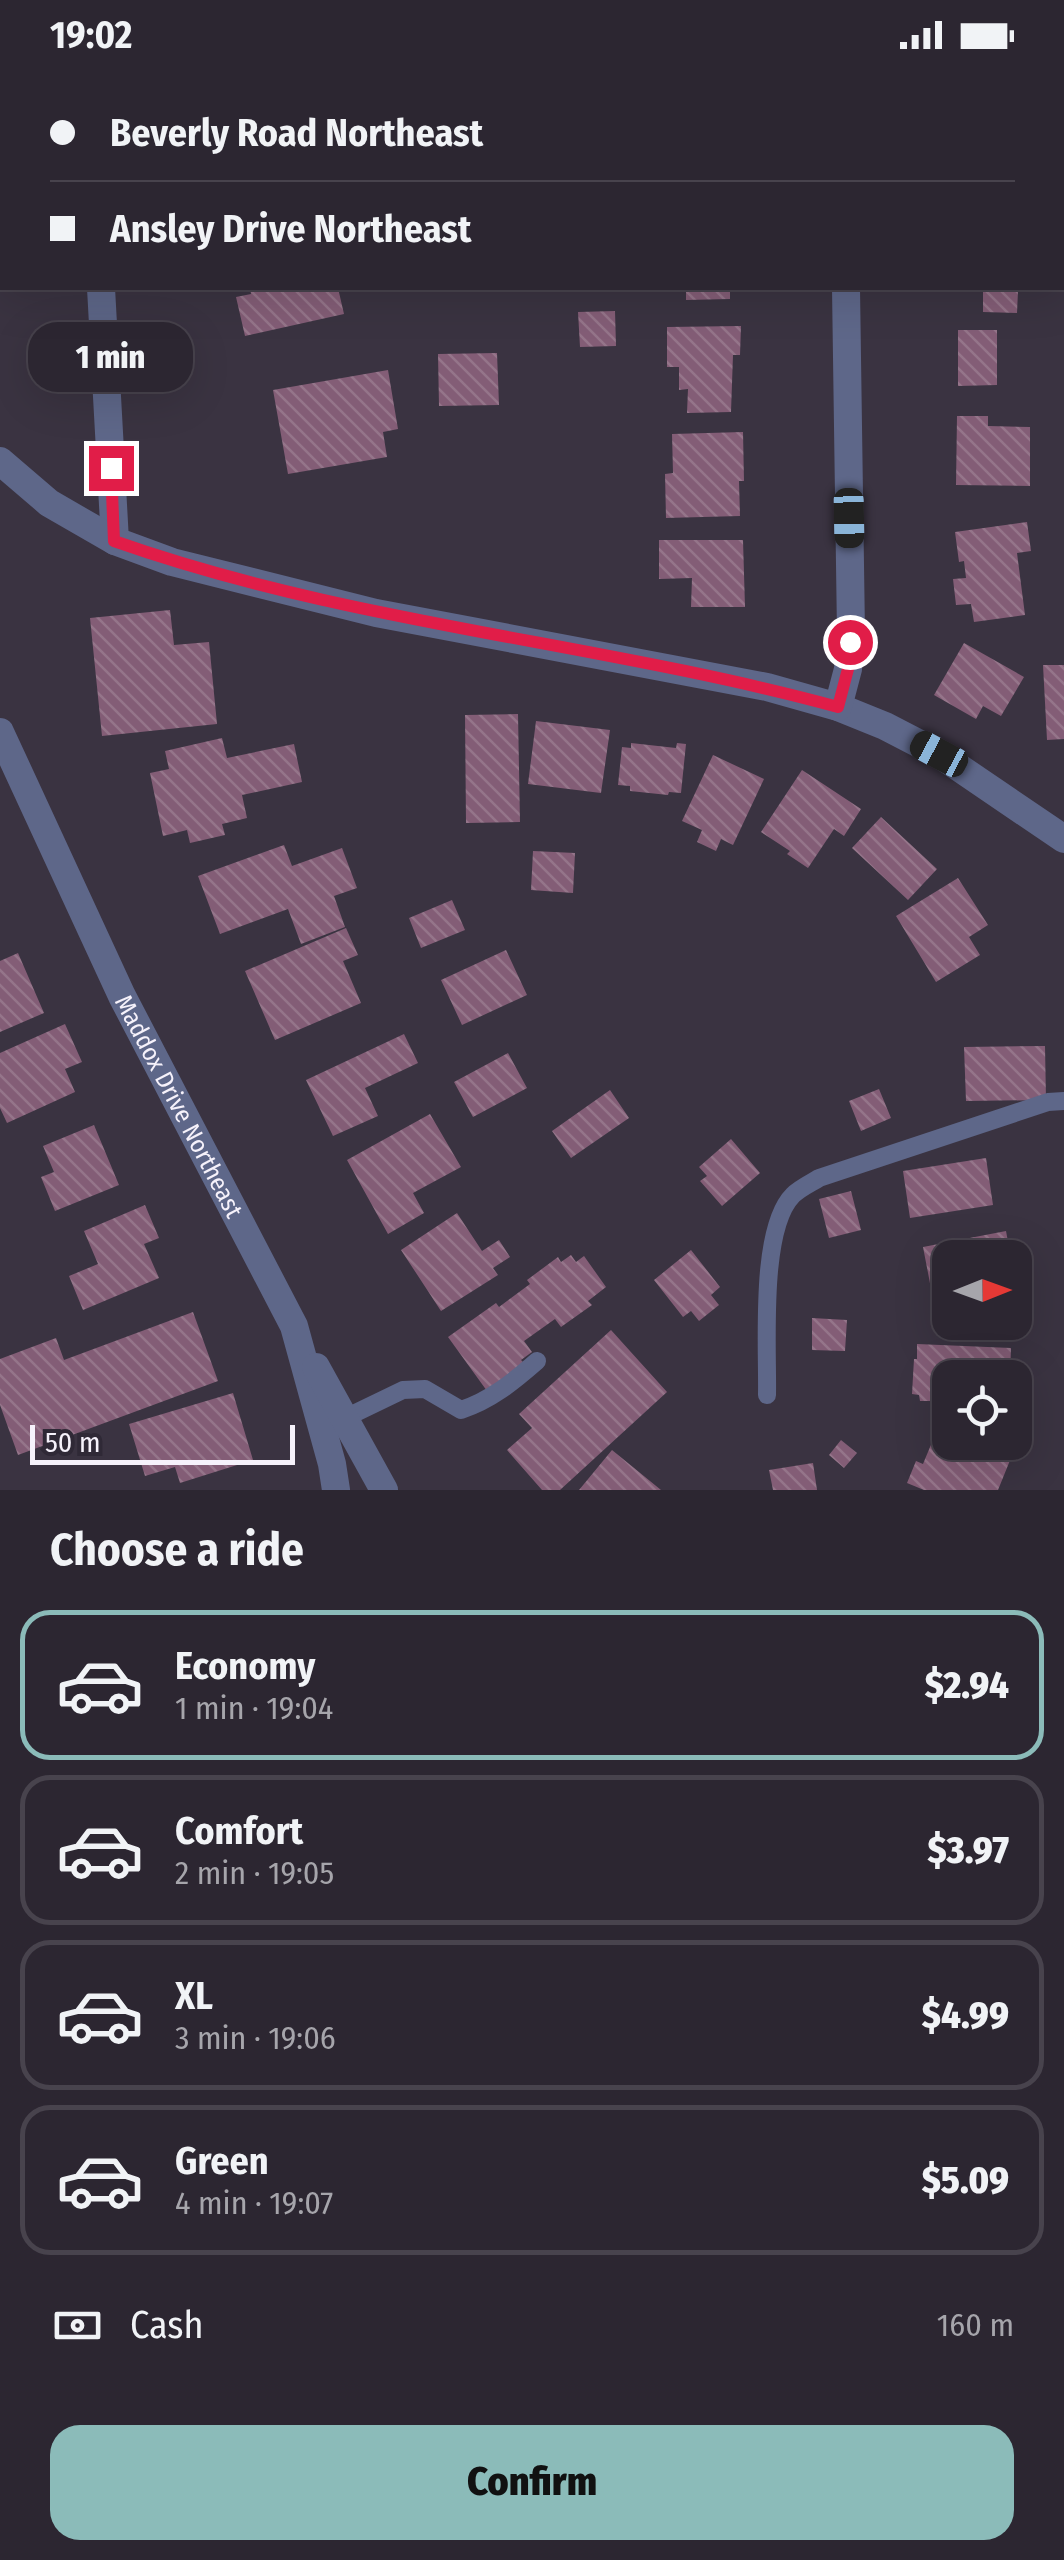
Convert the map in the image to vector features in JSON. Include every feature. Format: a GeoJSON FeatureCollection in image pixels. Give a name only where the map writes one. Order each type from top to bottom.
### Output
{"type":"FeatureCollection","features":[{"type":"Feature","properties":{"kind":"street"},"geometry":{"type":"LineString","coordinates":[[101,290],[114,541]]}},
{"type":"Feature","properties":{"kind":"street"},"geometry":{"type":"LineString","coordinates":[[838,707],[848,669],[851,632],[846,290]]}},
{"type":"Feature","properties":{"kind":"street"},"geometry":{"type":"LineString","coordinates":[[0,461],[49,504],[114,541],[172,562],[376,613],[767,688],[838,707],[886,726],[939,754],[1064,839]]}},
{"type":"Feature","properties":{"kind":"street","name":"Maddox Drive Northeast"},"geometry":{"type":"LineString","coordinates":[[0,732],[7,772],[294,1326],[336,1490]]}},
{"type":"Feature","properties":{"kind":"street"},"geometry":{"type":"LineString","coordinates":[[294,1326],[384,1490]]}},
{"type":"Feature","properties":{"kind":"lane"},"geometry":{"type":"LineString","coordinates":[[767,1396],[769,1270],[775,1227],[792,1196],[819,1178],[1064,1100]]}},
{"type":"Feature","properties":{"kind":"lane"},"geometry":{"type":"LineString","coordinates":[[345,1418],[403,1390],[424,1389],[461,1410],[508,1387],[537,1361]]}},
{"type":"Feature","properties":{"kind":"building"},"geometry":{"type":"Polygon","coordinates":[[[250,290],[338,290],[344,314],[245,336],[236,297],[251,294],[250,290]]]}},
{"type":"Feature","properties":{"kind":"building"},"geometry":{"type":"Polygon","coordinates":[[[686,290],[730,290],[730,299],[686,300],[686,290]]]}},
{"type":"Feature","properties":{"kind":"building"},"geometry":{"type":"Polygon","coordinates":[[[983,290],[1018,291],[1017,313],[983,312],[983,290]]]}},
{"type":"Feature","properties":{"kind":"building"},"geometry":{"type":"Polygon","coordinates":[[[615,311],[616,346],[580,347],[578,312],[615,311]]]}},
{"type":"Feature","properties":{"kind":"building"},"geometry":{"type":"Polygon","coordinates":[[[741,326],[740,355],[733,355],[731,412],[687,413],[688,389],[679,390],[679,367],[667,367],[667,327],[741,326]]]}},
{"type":"Feature","properties":{"kind":"building"},"geometry":{"type":"Polygon","coordinates":[[[958,330],[997,330],[997,385],[958,386],[958,330]]]}},
{"type":"Feature","properties":{"kind":"building"},"geometry":{"type":"Polygon","coordinates":[[[497,353],[499,405],[439,406],[438,354],[497,353]]]}},
{"type":"Feature","properties":{"kind":"building"},"geometry":{"type":"Polygon","coordinates":[[[388,370],[398,429],[383,432],[387,457],[288,474],[273,390],[388,370]]]}},
{"type":"Feature","properties":{"kind":"building"},"geometry":{"type":"Polygon","coordinates":[[[957,416],[988,416],[988,426],[1030,427],[1030,486],[956,485],[957,416]]]}},
{"type":"Feature","properties":{"kind":"building"},"geometry":{"type":"Polygon","coordinates":[[[743,432],[740,516],[666,518],[665,474],[673,473],[672,434],[743,432]]]}},
{"type":"Feature","properties":{"kind":"building"},"geometry":{"type":"Polygon","coordinates":[[[1027,522],[1031,551],[1017,553],[1025,615],[974,622],[971,604],[956,605],[953,579],[966,578],[964,561],[959,562],[955,532],[1027,522]]]}},
{"type":"Feature","properties":{"kind":"building"},"geometry":{"type":"Polygon","coordinates":[[[659,540],[743,540],[745,607],[691,607],[692,578],[659,579],[659,540]]]}},
{"type":"Feature","properties":{"kind":"building"},"geometry":{"type":"Polygon","coordinates":[[[170,610],[174,645],[209,642],[217,724],[102,736],[90,618],[170,610]]]}},
{"type":"Feature","properties":{"kind":"building"},"geometry":{"type":"Polygon","coordinates":[[[964,643],[1024,677],[1001,716],[983,706],[976,719],[934,695],[964,643]]]}},
{"type":"Feature","properties":{"kind":"building"},"geometry":{"type":"Polygon","coordinates":[[[1043,665],[1064,665],[1064,739],[1047,740],[1043,665]]]}},
{"type":"Feature","properties":{"kind":"building"},"geometry":{"type":"Polygon","coordinates":[[[518,714],[520,822],[466,823],[465,715],[518,714]]]}},
{"type":"Feature","properties":{"kind":"building"},"geometry":{"type":"Polygon","coordinates":[[[536,721],[610,730],[601,793],[528,784],[536,721]]]}},
{"type":"Feature","properties":{"kind":"building"},"geometry":{"type":"Polygon","coordinates":[[[222,738],[227,758],[294,744],[302,782],[242,795],[247,818],[222,824],[225,835],[190,843],[187,830],[163,836],[150,773],[169,769],[165,751],[222,738]]]}},
{"type":"Feature","properties":{"kind":"building"},"geometry":{"type":"Polygon","coordinates":[[[631,743],[676,748],[677,743],[686,744],[681,793],[630,791],[630,786],[618,785],[622,747],[631,748],[631,743]]]}},
{"type":"Feature","properties":{"kind":"building"},"geometry":{"type":"Polygon","coordinates":[[[713,755],[764,779],[733,845],[721,839],[716,851],[697,842],[702,830],[682,821],[713,755]]]}},
{"type":"Feature","properties":{"kind":"building"},"geometry":{"type":"Polygon","coordinates":[[[802,770],[861,809],[844,836],[834,829],[808,868],[761,832],[802,770]]]}},
{"type":"Feature","properties":{"kind":"building"},"geometry":{"type":"Polygon","coordinates":[[[881,817],[937,869],[908,900],[852,848],[881,817]]]}},
{"type":"Feature","properties":{"kind":"building"},"geometry":{"type":"Polygon","coordinates":[[[284,845],[292,866],[342,848],[357,888],[334,896],[345,927],[301,944],[288,909],[220,934],[198,876],[284,845]]]}},
{"type":"Feature","properties":{"kind":"building"},"geometry":{"type":"Polygon","coordinates":[[[533,851],[575,853],[573,893],[531,890],[533,851]]]}},
{"type":"Feature","properties":{"kind":"building"},"geometry":{"type":"Polygon","coordinates":[[[958,878],[988,925],[969,937],[980,955],[936,982],[896,916],[958,878]]]}},
{"type":"Feature","properties":{"kind":"building"},"geometry":{"type":"Polygon","coordinates":[[[452,900],[465,930],[421,948],[409,918],[452,900]]]}},
{"type":"Feature","properties":{"kind":"building"},"geometry":{"type":"Polygon","coordinates":[[[346,928],[358,955],[343,961],[361,1003],[275,1040],[245,971],[346,928]]]}},
{"type":"Feature","properties":{"kind":"building"},"geometry":{"type":"Polygon","coordinates":[[[506,950],[527,995],[462,1025],[441,980],[506,950]]]}},
{"type":"Feature","properties":{"kind":"building"},"geometry":{"type":"Polygon","coordinates":[[[18,953],[44,1013],[0,1032],[0,961],[18,953]]]}},
{"type":"Feature","properties":{"kind":"building"},"geometry":{"type":"Polygon","coordinates":[[[65,1024],[82,1062],[65,1069],[75,1092],[7,1123],[0,1108],[0,1053],[65,1024]]]}},
{"type":"Feature","properties":{"kind":"building"},"geometry":{"type":"Polygon","coordinates":[[[404,1034],[418,1063],[365,1088],[378,1116],[333,1136],[306,1080],[404,1034]]]}},
{"type":"Feature","properties":{"kind":"building"},"geometry":{"type":"Polygon","coordinates":[[[1045,1046],[1046,1100],[966,1101],[964,1047],[1045,1046]]]}},
{"type":"Feature","properties":{"kind":"building"},"geometry":{"type":"Polygon","coordinates":[[[508,1053],[527,1088],[473,1117],[454,1082],[508,1053]]]}},
{"type":"Feature","properties":{"kind":"building"},"geometry":{"type":"Polygon","coordinates":[[[879,1089],[891,1118],[861,1131],[849,1101],[879,1089]]]}},
{"type":"Feature","properties":{"kind":"building"},"geometry":{"type":"Polygon","coordinates":[[[610,1090],[629,1118],[571,1158],[552,1131],[610,1090]]]}},
{"type":"Feature","properties":{"kind":"building"},"geometry":{"type":"Polygon","coordinates":[[[430,1114],[461,1167],[413,1193],[424,1213],[388,1234],[347,1160],[430,1114]]]}},
{"type":"Feature","properties":{"kind":"building"},"geometry":{"type":"Polygon","coordinates":[[[94,1125],[119,1185],[55,1211],[41,1177],[54,1172],[43,1146],[94,1125]]]}},
{"type":"Feature","properties":{"kind":"building"},"geometry":{"type":"Polygon","coordinates":[[[731,1139],[760,1173],[722,1206],[700,1181],[707,1176],[699,1167],[731,1139]]]}},
{"type":"Feature","properties":{"kind":"building"},"geometry":{"type":"Polygon","coordinates":[[[986,1158],[993,1205],[910,1218],[903,1171],[986,1158]]]}},
{"type":"Feature","properties":{"kind":"building"},"geometry":{"type":"Polygon","coordinates":[[[851,1191],[861,1230],[829,1238],[819,1199],[851,1191]]]}},
{"type":"Feature","properties":{"kind":"building"},"geometry":{"type":"Polygon","coordinates":[[[145,1205],[159,1238],[144,1244],[159,1278],[83,1310],[69,1276],[98,1264],[84,1231],[145,1205]]]}},
{"type":"Feature","properties":{"kind":"building"},"geometry":{"type":"Polygon","coordinates":[[[457,1213],[482,1251],[499,1240],[510,1257],[493,1268],[498,1275],[441,1311],[401,1250],[457,1213]]]}},
{"type":"Feature","properties":{"kind":"building"},"geometry":{"type":"Polygon","coordinates":[[[1006,1231],[1008,1240],[959,1240],[1006,1231]]]}},
{"type":"Feature","properties":{"kind":"building"},"geometry":{"type":"Polygon","coordinates":[[[932,1245],[932,1294],[923,1247],[932,1245]]]}},
{"type":"Feature","properties":{"kind":"building"},"geometry":{"type":"Polygon","coordinates":[[[691,1250],[720,1287],[711,1295],[719,1305],[699,1321],[691,1311],[683,1317],[654,1280],[691,1250]]]}},
{"type":"Feature","properties":{"kind":"building"},"geometry":{"type":"Polygon","coordinates":[[[571,1255],[576,1262],[584,1256],[606,1287],[588,1301],[592,1305],[561,1327],[555,1319],[524,1341],[532,1352],[521,1360],[524,1363],[487,1391],[448,1337],[496,1303],[499,1307],[558,1257],[561,1262],[571,1255]]]}},
{"type":"Feature","properties":{"kind":"building"},"geometry":{"type":"Polygon","coordinates":[[[193,1312],[218,1381],[18,1455],[0,1405],[0,1359],[56,1338],[64,1360],[193,1312]]]}},
{"type":"Feature","properties":{"kind":"building"},"geometry":{"type":"Polygon","coordinates":[[[812,1318],[847,1320],[845,1351],[812,1350],[812,1318]]]}},
{"type":"Feature","properties":{"kind":"building"},"geometry":{"type":"Polygon","coordinates":[[[611,1330],[667,1392],[560,1490],[542,1490],[507,1450],[532,1428],[519,1414],[611,1330]]]}},
{"type":"Feature","properties":{"kind":"building"},"geometry":{"type":"Polygon","coordinates":[[[917,1344],[1011,1348],[1011,1360],[932,1360],[932,1401],[920,1401],[919,1395],[912,1394],[917,1344]]]}},
{"type":"Feature","properties":{"kind":"building"},"geometry":{"type":"Polygon","coordinates":[[[233,1393],[253,1460],[180,1483],[175,1467],[145,1476],[129,1424],[233,1393]]]}},
{"type":"Feature","properties":{"kind":"building"},"geometry":{"type":"Polygon","coordinates":[[[841,1440],[857,1453],[844,1468],[829,1455],[841,1440]]]}},
{"type":"Feature","properties":{"kind":"building"},"geometry":{"type":"Polygon","coordinates":[[[932,1442],[932,1460],[1010,1460],[998,1490],[924,1490],[907,1483],[916,1461],[923,1464],[932,1442]]]}},
{"type":"Feature","properties":{"kind":"building"},"geometry":{"type":"Polygon","coordinates":[[[612,1450],[661,1490],[579,1490],[612,1450]]]}},
{"type":"Feature","properties":{"kind":"building"},"geometry":{"type":"Polygon","coordinates":[[[813,1463],[817,1490],[773,1490],[769,1470],[813,1463]]]}},
{"type":"Feature","properties":{"kind":"route"},"geometry":{"type":"LineString","coordinates":[[111,468],[114,541],[172,562],[376,613],[767,688],[838,707],[850,642]]}}]}
